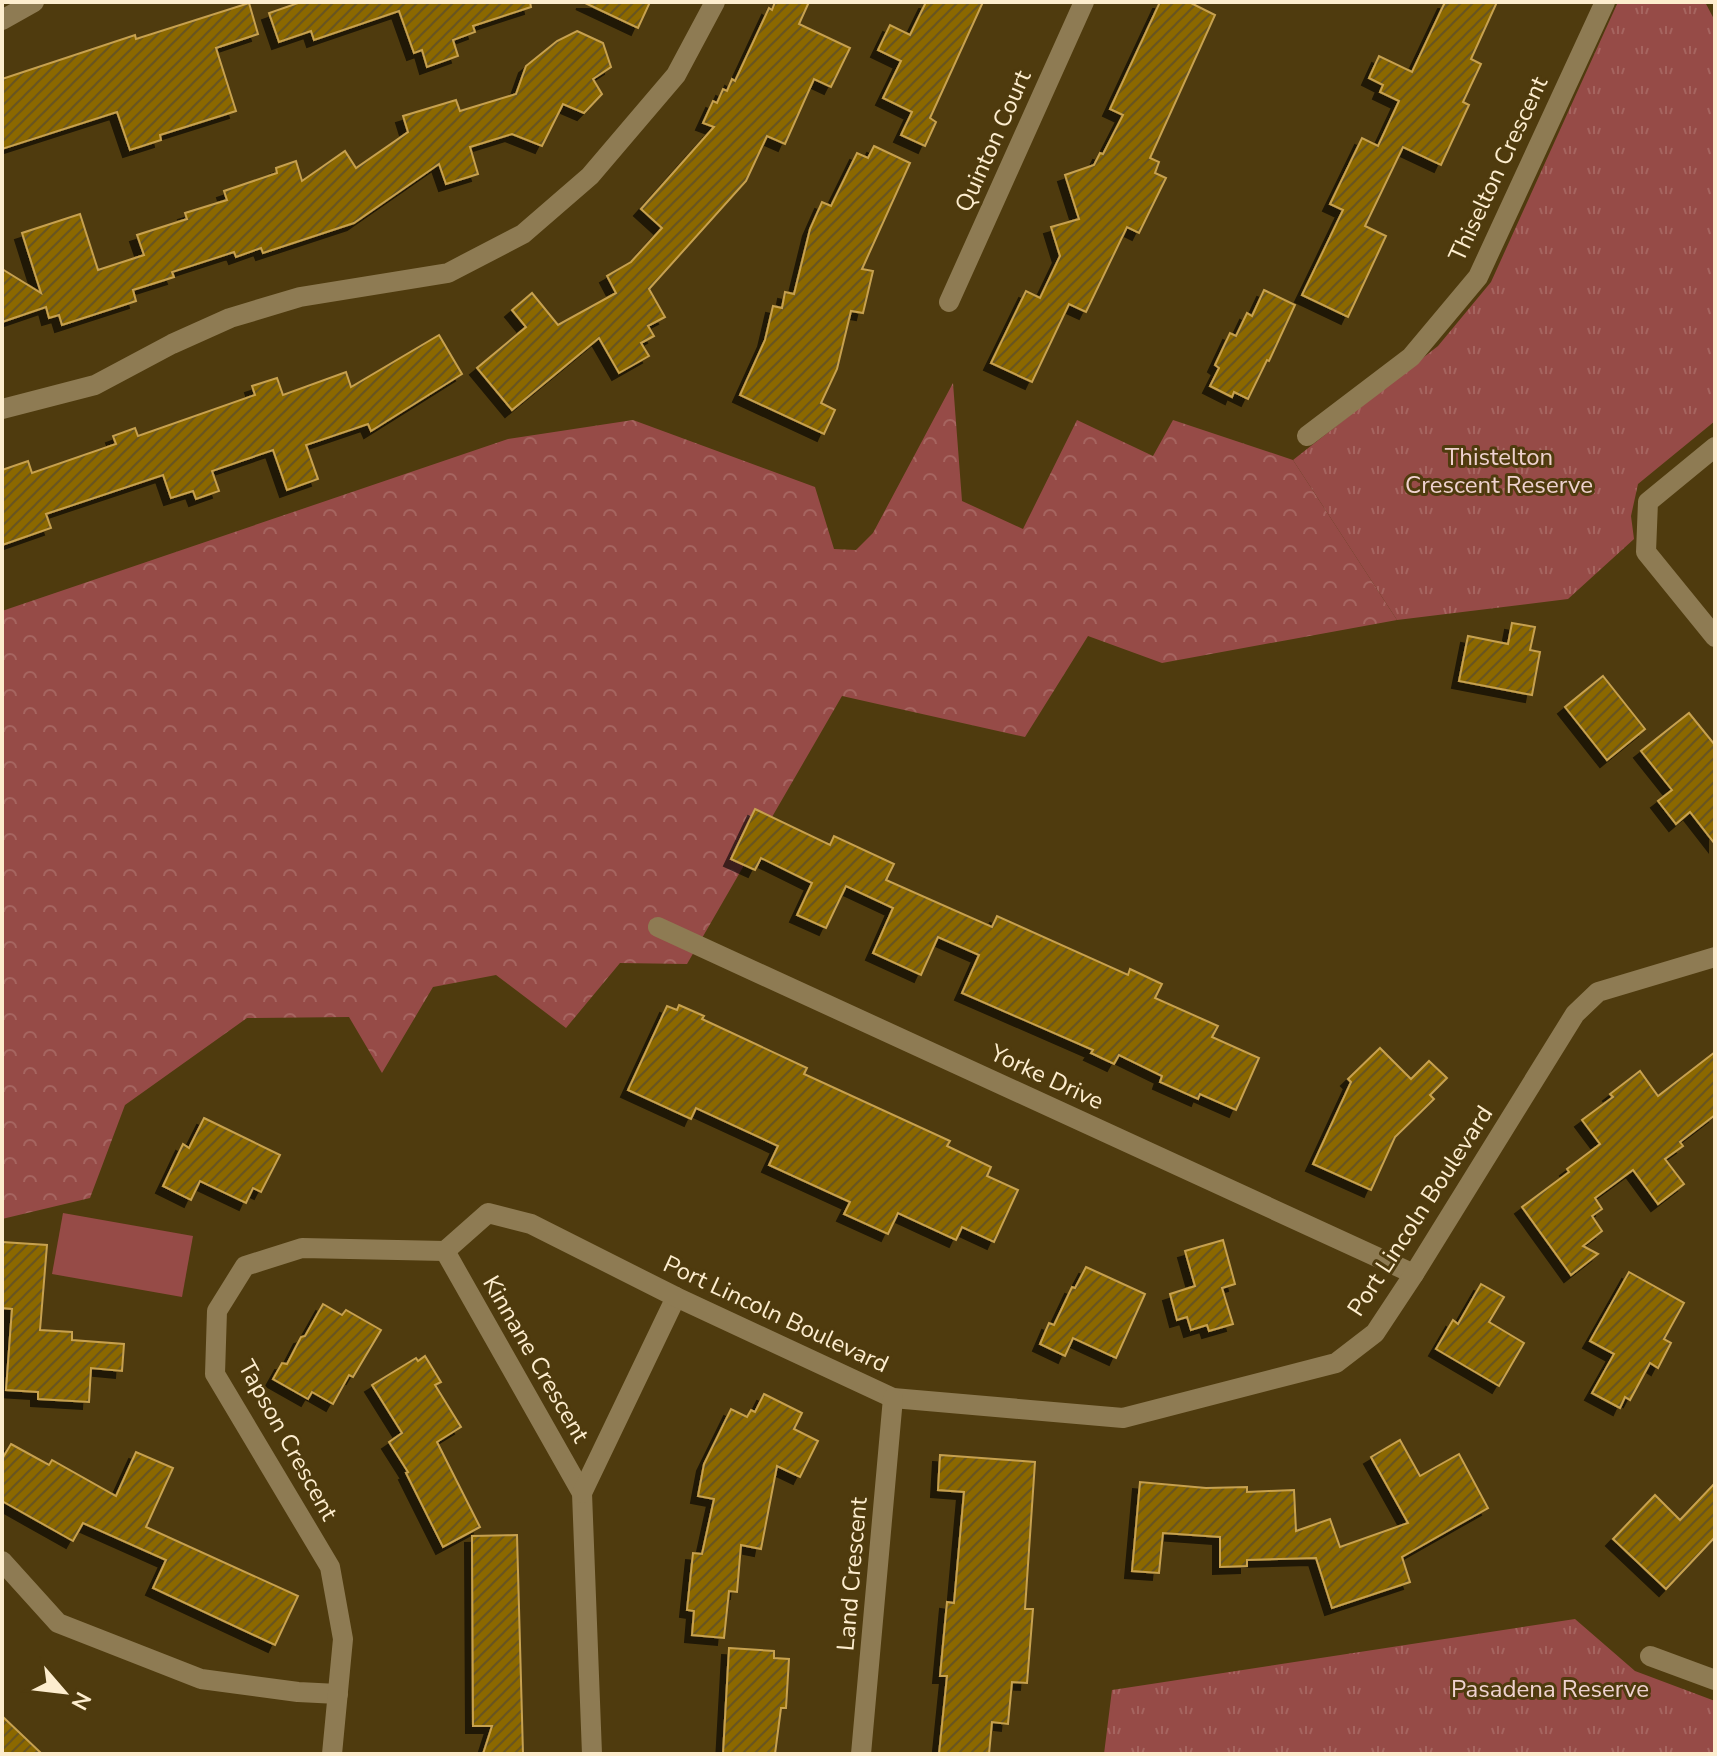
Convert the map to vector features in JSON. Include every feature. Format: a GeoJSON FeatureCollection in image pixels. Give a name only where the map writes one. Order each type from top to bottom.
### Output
{"type":"FeatureCollection","features":[{"type":"Feature","properties":{"kind":"street"},"geometry":{"type":"LineString","coordinates":[[2,20],[34,2]]}},
{"type":"Feature","properties":{"kind":"street"},"geometry":{"type":"LineString","coordinates":[[2,409],[95,385],[172,344],[230,318],[300,297],[448,273],[523,234],[590,176],[676,75],[715,2]]}},
{"type":"Feature","properties":{"kind":"street","name":"Quinton Court"},"geometry":{"type":"LineString","coordinates":[[949,302],[1084,2]]}},
{"type":"Feature","properties":{"kind":"street","name":"Thiselton Crescent"},"geometry":{"type":"LineString","coordinates":[[1307,436],[1411,357],[1478,277],[1605,2]]}},
{"type":"Feature","properties":{"kind":"street"},"geometry":{"type":"LineString","coordinates":[[1715,447],[1648,502],[1646,552],[1715,637]]}},
{"type":"Feature","properties":{"kind":"street","name":"Yorke Drive"},"geometry":{"type":"LineString","coordinates":[[658,927],[1414,1274]]}},
{"type":"Feature","properties":{"kind":"street","name":"Port Lincoln Boulevard"},"geometry":{"type":"LineString","coordinates":[[445,1251],[488,1213],[531,1224],[676,1297],[893,1398],[1123,1418],[1336,1363],[1375,1333],[1575,1014],[1598,992],[1715,957]]}},
{"type":"Feature","properties":{"kind":"street","name":"Tapson Crescent"},"geometry":{"type":"LineString","coordinates":[[332,1754],[343,1639],[330,1567],[215,1374],[217,1311],[245,1266],[302,1248],[445,1251]]}},
{"type":"Feature","properties":{"kind":"street","name":"Kinnane Crescent"},"geometry":{"type":"LineString","coordinates":[[445,1251],[582,1493],[592,1754]]}},
{"type":"Feature","properties":{"kind":"street","name":"Kinnane Crescent"},"geometry":{"type":"LineString","coordinates":[[582,1493],[676,1297]]}},
{"type":"Feature","properties":{"kind":"street","name":"Land Crescent"},"geometry":{"type":"LineString","coordinates":[[861,1754],[893,1398]]}},
{"type":"Feature","properties":{"kind":"street"},"geometry":{"type":"LineString","coordinates":[[2,1561],[58,1623],[201,1679],[338,1694]]}},
{"type":"Feature","properties":{"kind":"street"},"geometry":{"type":"LineString","coordinates":[[1650,1656],[1715,1680]]}},
{"type":"Feature","properties":{"kind":"green space","name":"Thistelton Crescent Reserve"},"geometry":{"type":"Polygon","coordinates":[[[1618,2],[1705,2],[1715,21],[1715,421],[1638,484],[1631,516],[1634,539],[1568,599],[1397,620],[1293,460],[1438,346],[1491,282],[1618,2]]]}},
{"type":"Feature","properties":{"kind":"green space"},"geometry":{"type":"Polygon","coordinates":[[[953,383],[962,501],[1023,529],[1077,420],[1153,456],[1173,420],[1293,460],[1397,620],[1162,663],[1088,636],[1025,737],[842,696],[687,964],[620,963],[566,1028],[496,975],[433,987],[382,1073],[349,1017],[247,1018],[125,1105],[90,1198],[2,1219],[2,611],[508,439],[633,420],[815,487],[834,549],[856,550],[873,533],[953,383]]]}},
{"type":"Feature","properties":{"kind":"green space"},"geometry":{"type":"Polygon","coordinates":[[[63,1213],[193,1236],[182,1297],[52,1274],[63,1213]]]}},
{"type":"Feature","properties":{"kind":"green space","name":"Pasadena Reserve"},"geometry":{"type":"Polygon","coordinates":[[[1575,1619],[1635,1671],[1715,1701],[1715,1754],[1104,1754],[1112,1690],[1575,1619]]]}},
{"type":"Feature","properties":{"kind":"building"},"geometry":{"type":"Polygon","coordinates":[[[301,2],[530,2],[531,7],[473,26],[475,32],[453,40],[458,56],[427,67],[422,50],[414,53],[399,11],[314,40],[311,31],[279,42],[269,13],[301,2]]]}},
{"type":"Feature","properties":{"kind":"building"},"geometry":{"type":"Polygon","coordinates":[[[583,2],[650,2],[638,28],[583,2]]]}},
{"type":"Feature","properties":{"kind":"building"},"geometry":{"type":"Polygon","coordinates":[[[775,2],[809,2],[799,24],[850,48],[831,87],[814,79],[785,144],[767,136],[746,181],[649,289],[665,317],[648,326],[654,336],[641,343],[649,356],[619,373],[599,338],[512,410],[477,368],[526,327],[512,310],[532,293],[558,325],[616,293],[607,276],[631,262],[662,228],[641,209],[714,127],[703,123],[713,101],[717,103],[723,89],[727,91],[732,79],[735,81],[769,8],[772,10],[775,2]]]}},
{"type":"Feature","properties":{"kind":"building"},"geometry":{"type":"Polygon","coordinates":[[[926,2],[983,2],[930,118],[936,122],[925,146],[901,135],[912,112],[883,98],[901,61],[878,50],[890,25],[910,35],[926,2]]]}},
{"type":"Feature","properties":{"kind":"building"},"geometry":{"type":"Polygon","coordinates":[[[1160,2],[1189,2],[1215,15],[1150,158],[1159,162],[1155,173],[1166,178],[1139,233],[1127,227],[1086,312],[1069,304],[1032,382],[991,363],[1026,291],[1040,298],[1060,256],[1051,227],[1079,219],[1065,175],[1094,165],[1100,153],[1103,154],[1123,115],[1110,109],[1160,2]]]}},
{"type":"Feature","properties":{"kind":"building"},"geometry":{"type":"Polygon","coordinates":[[[1445,2],[1497,2],[1471,59],[1481,64],[1463,102],[1469,105],[1441,165],[1403,147],[1365,226],[1386,236],[1348,317],[1302,295],[1343,210],[1330,204],[1362,138],[1378,146],[1399,101],[1380,92],[1383,85],[1369,78],[1379,56],[1412,72],[1445,2]]]}},
{"type":"Feature","properties":{"kind":"building"},"geometry":{"type":"Polygon","coordinates":[[[249,3],[258,34],[216,48],[236,111],[160,135],[161,140],[130,150],[117,112],[2,149],[2,79],[135,35],[136,39],[249,3]]]}},
{"type":"Feature","properties":{"kind":"building"},"geometry":{"type":"Polygon","coordinates":[[[577,31],[603,43],[611,67],[593,79],[602,94],[584,113],[563,104],[542,146],[512,134],[470,147],[478,174],[446,184],[439,164],[354,223],[263,253],[261,248],[236,257],[234,252],[172,272],[174,277],[133,290],[136,301],[62,325],[59,315],[49,318],[46,307],[2,322],[2,269],[41,293],[22,233],[80,214],[98,270],[144,255],[137,235],[187,219],[185,213],[227,200],[224,191],[277,173],[276,168],[296,161],[302,181],[345,151],[356,168],[408,132],[403,116],[456,100],[460,111],[516,94],[526,66],[557,41],[577,31]]]}},
{"type":"Feature","properties":{"kind":"building"},"geometry":{"type":"Polygon","coordinates":[[[874,146],[910,163],[862,269],[873,271],[863,313],[851,311],[837,369],[821,403],[835,410],[824,434],[740,395],[765,340],[773,306],[782,308],[785,292],[794,294],[810,229],[822,202],[831,206],[857,153],[868,158],[874,146]]]}},
{"type":"Feature","properties":{"kind":"building"},"geometry":{"type":"Polygon","coordinates":[[[1264,290],[1295,305],[1248,399],[1234,392],[1232,397],[1210,386],[1219,368],[1215,365],[1230,333],[1236,336],[1247,313],[1252,316],[1264,290]]]}},
{"type":"Feature","properties":{"kind":"building"},"geometry":{"type":"Polygon","coordinates":[[[439,335],[462,374],[371,431],[368,424],[306,445],[318,479],[287,490],[273,450],[212,471],[219,491],[196,499],[193,491],[171,498],[163,475],[46,514],[51,528],[2,545],[2,470],[28,461],[32,473],[116,444],[113,436],[135,428],[138,436],[255,395],[252,386],[277,378],[283,395],[346,372],[351,387],[439,335]]]}},
{"type":"Feature","properties":{"kind":"building"},"geometry":{"type":"Polygon","coordinates":[[[1512,623],[1535,627],[1530,650],[1540,652],[1532,695],[1459,681],[1468,636],[1508,644],[1512,623]]]}},
{"type":"Feature","properties":{"kind":"building"},"geometry":{"type":"Polygon","coordinates":[[[1603,676],[1645,729],[1607,760],[1565,707],[1603,676]]]}},
{"type":"Feature","properties":{"kind":"building"},"geometry":{"type":"Polygon","coordinates":[[[1689,713],[1715,745],[1715,844],[1690,812],[1676,824],[1658,801],[1672,790],[1641,751],[1689,713]]]}},
{"type":"Feature","properties":{"kind":"building"},"geometry":{"type":"Polygon","coordinates":[[[755,809],[830,845],[834,836],[894,864],[886,880],[992,927],[997,916],[1128,975],[1130,969],[1162,984],[1155,998],[1218,1026],[1212,1037],[1259,1058],[1236,1110],[1200,1094],[1198,1099],[1160,1082],[1162,1076],[1119,1055],[1114,1064],[1091,1053],[1093,1050],[962,993],[979,955],[938,937],[921,975],[873,953],[893,908],[846,886],[826,928],[797,915],[812,883],[761,858],[755,870],[731,859],[755,809]]]}},
{"type":"Feature","properties":{"kind":"building"},"geometry":{"type":"Polygon","coordinates":[[[679,1005],[704,1016],[702,1019],[807,1068],[804,1074],[950,1141],[947,1146],[991,1167],[987,1176],[1018,1190],[994,1242],[962,1227],[956,1240],[898,1213],[888,1234],[844,1214],[850,1202],[769,1165],[778,1146],[696,1108],[691,1119],[628,1090],[667,1006],[677,1010],[679,1005]]]}},
{"type":"Feature","properties":{"kind":"building"},"geometry":{"type":"Polygon","coordinates":[[[1380,1048],[1411,1079],[1429,1061],[1447,1078],[1430,1095],[1434,1099],[1395,1137],[1371,1190],[1313,1164],[1351,1082],[1348,1079],[1380,1048]]]}},
{"type":"Feature","properties":{"kind":"building"},"geometry":{"type":"Polygon","coordinates":[[[1715,1052],[1715,1115],[1680,1142],[1683,1146],[1665,1159],[1684,1184],[1658,1204],[1633,1170],[1595,1198],[1602,1209],[1592,1216],[1602,1231],[1583,1246],[1598,1254],[1571,1275],[1522,1207],[1600,1144],[1582,1120],[1613,1097],[1610,1094],[1640,1071],[1658,1096],[1715,1052]]]}},
{"type":"Feature","properties":{"kind":"building"},"geometry":{"type":"Polygon","coordinates":[[[204,1118],[280,1155],[261,1192],[253,1188],[246,1203],[200,1181],[191,1200],[163,1186],[183,1144],[189,1148],[204,1118]]]}},
{"type":"Feature","properties":{"kind":"building"},"geometry":{"type":"Polygon","coordinates":[[[1223,1240],[1235,1284],[1222,1288],[1233,1324],[1209,1331],[1207,1325],[1191,1330],[1187,1317],[1177,1320],[1170,1294],[1195,1286],[1185,1251],[1223,1240]]]}},
{"type":"Feature","properties":{"kind":"building"},"geometry":{"type":"Polygon","coordinates":[[[2,1242],[47,1245],[40,1330],[72,1332],[72,1340],[124,1344],[122,1371],[91,1368],[89,1402],[38,1399],[38,1392],[6,1390],[12,1309],[2,1308],[2,1242]]]}},
{"type":"Feature","properties":{"kind":"building"},"geometry":{"type":"Polygon","coordinates":[[[1086,1267],[1145,1294],[1116,1358],[1073,1338],[1065,1356],[1040,1344],[1049,1323],[1054,1325],[1072,1287],[1075,1288],[1086,1267]]]}},
{"type":"Feature","properties":{"kind":"building"},"geometry":{"type":"Polygon","coordinates":[[[1629,1272],[1684,1303],[1664,1339],[1671,1343],[1658,1368],[1650,1363],[1630,1400],[1625,1397],[1620,1408],[1592,1393],[1614,1354],[1590,1341],[1629,1272]]]}},
{"type":"Feature","properties":{"kind":"building"},"geometry":{"type":"Polygon","coordinates":[[[1481,1284],[1504,1297],[1489,1322],[1524,1343],[1499,1386],[1436,1349],[1453,1320],[1458,1324],[1481,1284]]]}},
{"type":"Feature","properties":{"kind":"building"},"geometry":{"type":"Polygon","coordinates":[[[323,1304],[342,1315],[346,1310],[381,1330],[333,1404],[312,1392],[308,1399],[273,1379],[282,1363],[287,1364],[323,1304]]]}},
{"type":"Feature","properties":{"kind":"building"},"geometry":{"type":"Polygon","coordinates":[[[425,1356],[441,1382],[435,1385],[461,1427],[437,1442],[480,1527],[443,1547],[408,1472],[389,1442],[402,1433],[372,1385],[416,1358],[418,1361],[425,1356]]]}},
{"type":"Feature","properties":{"kind":"building"},"geometry":{"type":"Polygon","coordinates":[[[764,1394],[802,1413],[794,1429],[818,1441],[800,1477],[777,1466],[761,1549],[741,1545],[737,1592],[729,1591],[724,1638],[692,1635],[694,1611],[687,1610],[693,1553],[702,1554],[714,1499],[698,1496],[704,1464],[731,1409],[747,1417],[751,1410],[755,1412],[764,1394]]]}},
{"type":"Feature","properties":{"kind":"building"},"geometry":{"type":"Polygon","coordinates":[[[1400,1440],[1420,1476],[1459,1454],[1488,1508],[1402,1557],[1410,1582],[1332,1608],[1316,1558],[1247,1560],[1247,1566],[1220,1567],[1220,1537],[1163,1533],[1159,1573],[1132,1571],[1140,1482],[1206,1488],[1247,1487],[1247,1492],[1294,1490],[1296,1531],[1330,1519],[1340,1547],[1408,1523],[1371,1457],[1400,1440]]]}},
{"type":"Feature","properties":{"kind":"building"},"geometry":{"type":"Polygon","coordinates":[[[11,1444],[49,1465],[52,1460],[116,1496],[136,1452],[173,1468],[146,1527],[298,1596],[275,1645],[153,1588],[166,1560],[83,1523],[73,1541],[2,1501],[2,1459],[11,1444]]]}},
{"type":"Feature","properties":{"kind":"building"},"geometry":{"type":"Polygon","coordinates":[[[940,1455],[1035,1462],[1025,1609],[1033,1609],[1027,1683],[1012,1682],[1008,1724],[992,1722],[989,1754],[939,1754],[947,1676],[940,1676],[947,1602],[954,1603],[964,1492],[938,1490],[940,1455]]]}},
{"type":"Feature","properties":{"kind":"building"},"geometry":{"type":"Polygon","coordinates":[[[1715,1483],[1715,1537],[1666,1589],[1613,1539],[1655,1495],[1680,1520],[1715,1483]]]}},
{"type":"Feature","properties":{"kind":"building"},"geometry":{"type":"Polygon","coordinates":[[[517,1535],[523,1754],[483,1754],[492,1726],[473,1726],[472,1536],[517,1535]]]}},
{"type":"Feature","properties":{"kind":"building"},"geometry":{"type":"Polygon","coordinates":[[[729,1648],[774,1651],[774,1658],[789,1659],[786,1708],[781,1708],[775,1754],[723,1754],[729,1648]]]}},
{"type":"Feature","properties":{"kind":"building"},"geometry":{"type":"Polygon","coordinates":[[[2,1716],[42,1754],[2,1754],[2,1716]]]}}]}
